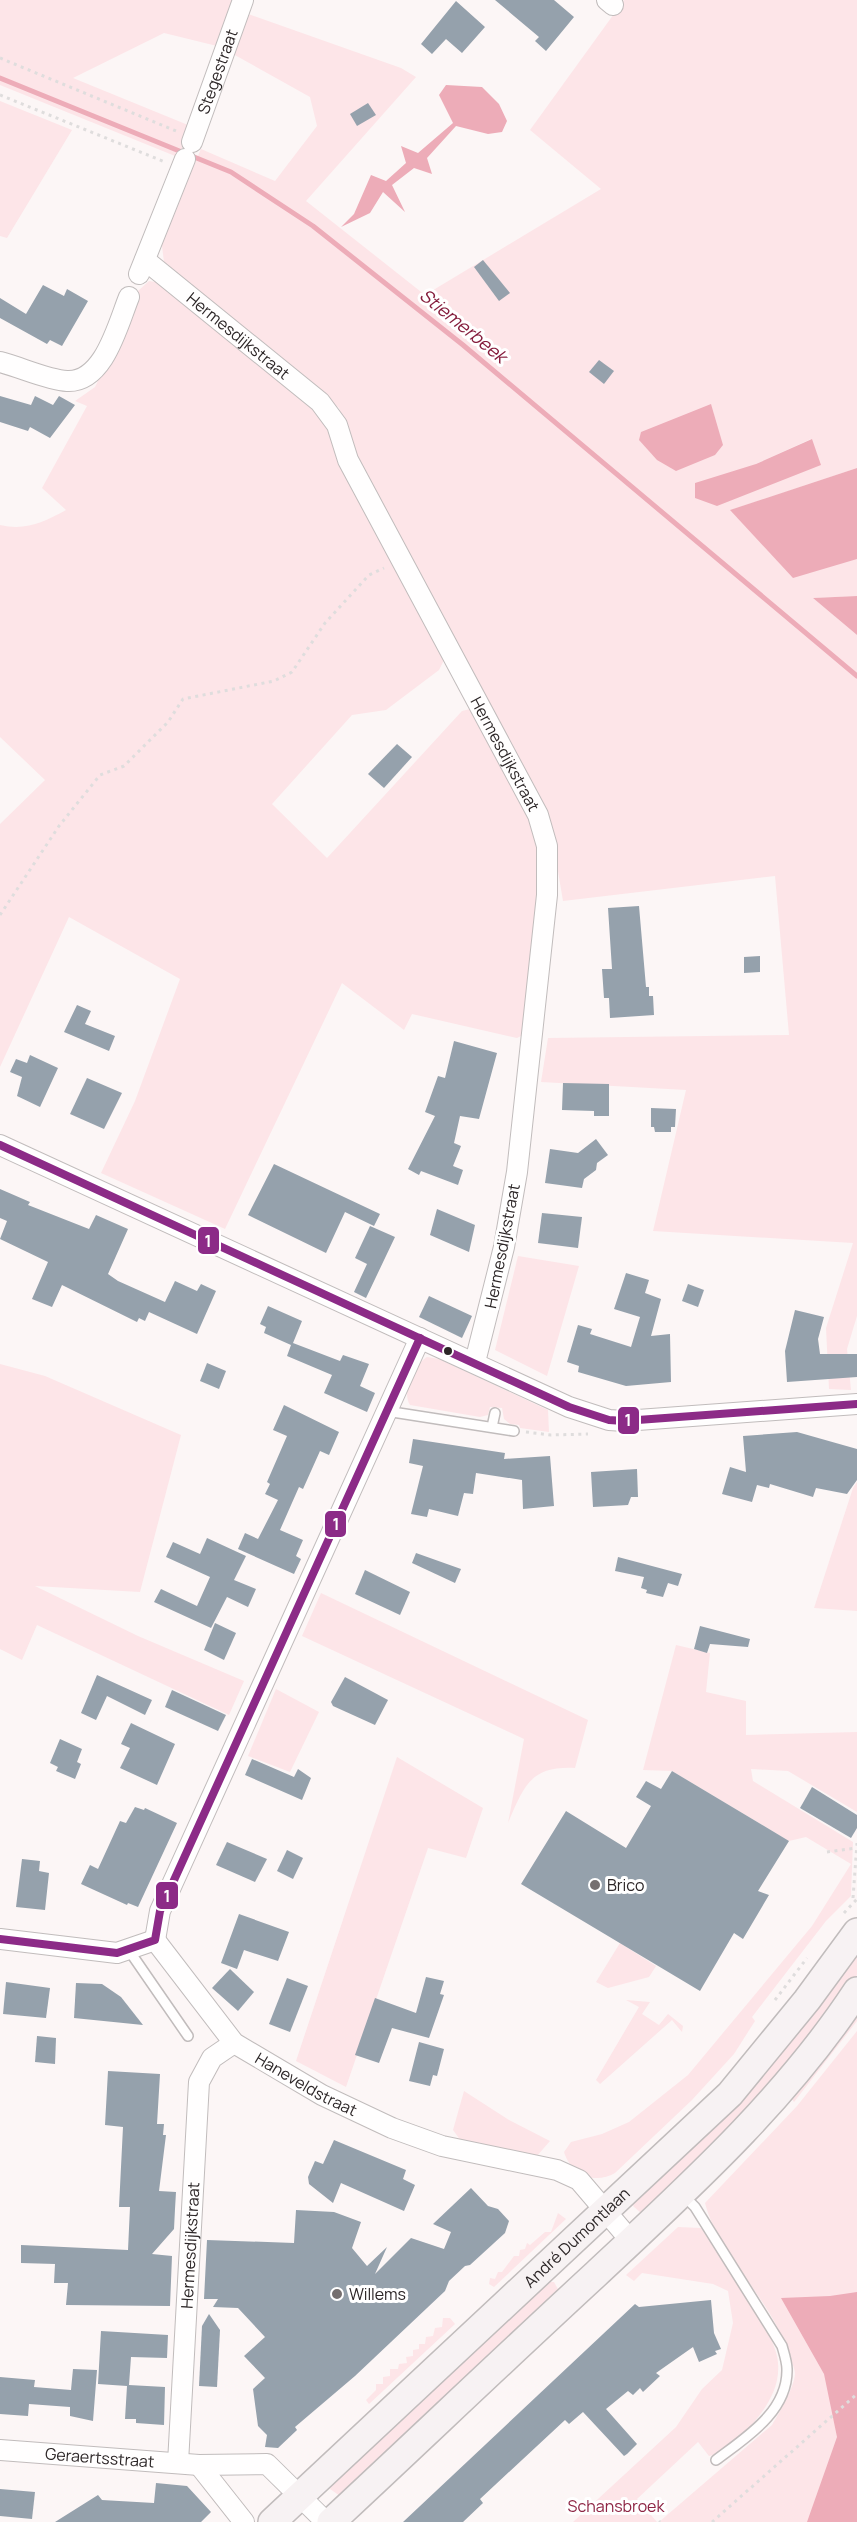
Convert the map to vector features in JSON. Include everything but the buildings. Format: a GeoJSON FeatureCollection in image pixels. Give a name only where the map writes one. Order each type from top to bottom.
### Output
{"type":"FeatureCollection","features":[{"type":"Feature","properties":{"kind":"main road","name":"André Dumontlaan"},"geometry":{"type":"LineString","coordinates":[[272,2522],[730,2094],[807,2000],[857,1932]]}},
{"type":"Feature","properties":{"kind":"main road"},"geometry":{"type":"LineString","coordinates":[[329,2522],[682,2193],[776,2096],[853,1998]]}},
{"type":"Feature","properties":{"kind":"street","name":"Stegestraat"},"geometry":{"type":"LineString","coordinates":[[142,267],[188,152],[243,0]]}},
{"type":"Feature","properties":{"kind":"street","name":"Hermesdijkstraat"},"geometry":{"type":"LineString","coordinates":[[142,267],[320,402],[337,425],[348,460],[538,815],[548,846],[547,896],[517,1172],[504,1247],[475,1362]]}},
{"type":"Feature","properties":{"kind":"street"},"geometry":{"type":"LineString","coordinates":[[0,362],[65,381],[82,380],[95,368],[107,350],[129,297]]}},
{"type":"Feature","properties":{"kind":"street"},"geometry":{"type":"LineString","coordinates":[[0,1144],[569,1407],[609,1420],[624,1421],[857,1404]]}},
{"type":"Feature","properties":{"kind":"street"},"geometry":{"type":"LineString","coordinates":[[0,1939],[117,1953],[155,1940],[160,1911],[420,1338]]}},
{"type":"Feature","properties":{"kind":"street","name":"Haneveldstraat"},"geometry":{"type":"LineString","coordinates":[[155,1940],[234,2043],[322,2095],[392,2128],[442,2146],[557,2170],[579,2180],[631,2241]]}},
{"type":"Feature","properties":{"kind":"street","name":"Hermesdijkstraat"},"geometry":{"type":"LineString","coordinates":[[178,2463],[199,2082],[212,2058],[234,2043]]}},
{"type":"Feature","properties":{"kind":"street","name":"Geraertsstraat"},"geometry":{"type":"LineString","coordinates":[[0,2450],[199,2465],[267,2463],[329,2522]]}},
{"type":"Feature","properties":{"kind":"street"},"geometry":{"type":"LineString","coordinates":[[199,2465],[244,2522]]}},
{"type":"Feature","properties":{"kind":"lane"},"geometry":{"type":"LineString","coordinates":[[386,1411],[514,1431]]}},
{"type":"Feature","properties":{"kind":"lane"},"geometry":{"type":"LineString","coordinates":[[492,1427],[495,1413]]}},
{"type":"Feature","properties":{"kind":"lane"},"geometry":{"type":"LineString","coordinates":[[128,1949],[188,2036]]}},
{"type":"Feature","properties":{"kind":"lane"},"geometry":{"type":"LineString","coordinates":[[682,2193],[695,2207],[782,2346],[787,2371],[778,2402],[762,2425],[716,2460]]}},
{"type":"Feature","properties":{"kind":"path"},"geometry":{"type":"LineString","coordinates":[[0,58],[188,152]]}},
{"type":"Feature","properties":{"kind":"path"},"geometry":{"type":"LineString","coordinates":[[0,95],[188,152]]}},
{"type":"Feature","properties":{"kind":"path"},"geometry":{"type":"LineString","coordinates":[[0,915],[59,826],[100,775],[124,766],[168,722],[183,699],[274,681],[292,672],[324,622],[369,575]]}},
{"type":"Feature","properties":{"kind":"path"},"geometry":{"type":"LineString","coordinates":[[536,1433],[592,1434]]}},
{"type":"Feature","properties":{"kind":"path"},"geometry":{"type":"LineString","coordinates":[[853,1898],[857,1843]]}},
{"type":"Feature","properties":{"kind":"path"},"geometry":{"type":"LineString","coordinates":[[827,1852],[856,1848]]}},
{"type":"Feature","properties":{"kind":"path"},"geometry":{"type":"LineString","coordinates":[[712,2522],[857,2394]]}},
{"type":"Feature","properties":{"kind":"green space"},"geometry":{"type":"Polygon","coordinates":[[[0,0],[233,0],[217,46],[164,33],[73,78],[188,125],[180,158],[0,85],[0,0]]]}},
{"type":"Feature","properties":{"kind":"green space"},"geometry":{"type":"Polygon","coordinates":[[[624,0],[857,0],[857,468],[731,510],[857,556],[857,596],[813,598],[857,635],[857,1316],[847,1349],[851,1390],[829,1389],[826,1328],[853,1243],[653,1231],[686,1090],[541,1082],[548,1038],[789,1035],[775,876],[563,901],[552,836],[360,469],[339,408],[164,262],[161,238],[201,149],[275,181],[317,126],[310,97],[233,54],[248,14],[401,68],[416,77],[306,201],[425,295],[601,189],[530,130],[624,0]],[[812,439],[756,464],[717,506],[812,439]]]}},
{"type":"Feature","properties":{"kind":"green space"},"geometry":{"type":"Polygon","coordinates":[[[0,101],[72,130],[7,238],[0,236],[0,101]]]}},
{"type":"Feature","properties":{"kind":"green space"},"geometry":{"type":"Polygon","coordinates":[[[149,281],[161,283],[315,405],[446,656],[439,670],[386,710],[352,715],[272,804],[327,858],[462,711],[474,708],[539,834],[544,868],[525,1034],[517,1038],[412,1014],[404,1030],[342,983],[225,1229],[101,1173],[135,1101],[180,979],[69,917],[0,1067],[0,824],[45,780],[0,737],[0,525],[27,526],[66,510],[42,488],[87,406],[75,401],[95,387],[135,304],[138,291],[149,281]]]}},
{"type":"Feature","properties":{"kind":"green space"},"geometry":{"type":"Polygon","coordinates":[[[518,1256],[579,1266],[547,1376],[495,1350],[518,1256]]]}},
{"type":"Feature","properties":{"kind":"green space"},"geometry":{"type":"Polygon","coordinates":[[[427,1357],[439,1359],[548,1410],[549,1432],[520,1428],[519,1425],[510,1424],[504,1419],[502,1408],[490,1407],[488,1415],[480,1417],[410,1405],[407,1393],[410,1379],[427,1357]]]}},
{"type":"Feature","properties":{"kind":"green space"},"geometry":{"type":"Polygon","coordinates":[[[0,1364],[45,1376],[181,1435],[140,1592],[35,1586],[138,1636],[244,1681],[229,1715],[37,1625],[22,1660],[0,1649],[0,1364]]]}},
{"type":"Feature","properties":{"kind":"green space"},"geometry":{"type":"Polygon","coordinates":[[[857,1482],[857,1611],[814,1608],[853,1488],[857,1482]]]}},
{"type":"Feature","properties":{"kind":"green space"},"geometry":{"type":"Polygon","coordinates":[[[321,1593],[588,1720],[575,1768],[560,1768],[538,1775],[524,1789],[508,1823],[524,1739],[302,1636],[321,1593]]]}},
{"type":"Feature","properties":{"kind":"green space"},"geometry":{"type":"Polygon","coordinates":[[[676,1645],[710,1653],[706,1692],[746,1701],[746,1735],[857,1732],[857,1812],[788,1771],[751,1769],[753,1781],[853,1842],[851,1896],[826,1921],[752,2017],[755,2021],[734,2054],[692,2100],[615,2173],[592,2178],[578,2172],[567,2160],[564,2152],[571,2142],[602,2134],[629,2122],[688,2075],[812,1926],[851,1864],[806,1837],[789,1841],[672,1771],[643,1770],[676,1645]]]}},
{"type":"Feature","properties":{"kind":"green space"},"geometry":{"type":"Polygon","coordinates":[[[276,1689],[319,1712],[290,1772],[248,1756],[276,1689]]]}},
{"type":"Feature","properties":{"kind":"green space"},"geometry":{"type":"Polygon","coordinates":[[[397,1757],[483,1808],[466,1858],[428,1848],[346,2087],[296,2061],[397,1757]]]}},
{"type":"Feature","properties":{"kind":"green space"},"geometry":{"type":"Polygon","coordinates":[[[620,1943],[656,1966],[649,1977],[608,1988],[596,1982],[620,1943]]]}},
{"type":"Feature","properties":{"kind":"green space"},"geometry":{"type":"Polygon","coordinates":[[[857,1949],[857,1975],[826,2018],[753,2105],[648,2210],[641,2213],[633,2206],[636,2199],[857,1949]]]}},
{"type":"Feature","properties":{"kind":"green space"},"geometry":{"type":"Polygon","coordinates":[[[626,2000],[650,2002],[642,2014],[659,2025],[668,2014],[683,2026],[682,2032],[672,2020],[600,2084],[596,2080],[639,2007],[626,2000]]]}},
{"type":"Feature","properties":{"kind":"green space"},"geometry":{"type":"Polygon","coordinates":[[[857,2011],[857,2021],[794,2102],[790,2096],[857,2011]]]}},
{"type":"Feature","properties":{"kind":"green space"},"geometry":{"type":"Polygon","coordinates":[[[857,2031],[857,2522],[659,2522],[772,2425],[789,2393],[795,2374],[780,2332],[721,2241],[705,2203],[797,2106],[857,2031]]]}},
{"type":"Feature","properties":{"kind":"green space"},"geometry":{"type":"Polygon","coordinates":[[[464,2091],[509,2120],[550,2141],[537,2156],[461,2141],[453,2130],[464,2091]]]}},
{"type":"Feature","properties":{"kind":"green space"},"geometry":{"type":"Polygon","coordinates":[[[558,2213],[566,2219],[494,2287],[489,2284],[490,2278],[495,2279],[498,2272],[502,2272],[514,2256],[519,2256],[520,2250],[525,2249],[527,2243],[530,2245],[545,2232],[551,2232],[558,2213]]]}},
{"type":"Feature","properties":{"kind":"green space","name":"Schansbroek"},"geometry":{"type":"Polygon","coordinates":[[[678,2227],[701,2228],[758,2314],[775,2349],[778,2371],[775,2387],[760,2415],[734,2442],[722,2451],[709,2456],[698,2442],[637,2499],[657,2522],[573,2522],[676,2427],[702,2389],[722,2370],[733,2323],[728,2291],[713,2284],[642,2273],[634,2281],[626,2275],[678,2227]]]}},
{"type":"Feature","properties":{"kind":"green space"},"geometry":{"type":"Polygon","coordinates":[[[546,2282],[554,2282],[559,2291],[340,2496],[330,2489],[332,2482],[546,2282]]]}},
{"type":"Feature","properties":{"kind":"green space"},"geometry":{"type":"Polygon","coordinates":[[[443,2318],[450,2318],[455,2324],[369,2404],[366,2400],[376,2390],[376,2384],[383,2384],[383,2377],[390,2376],[390,2369],[398,2369],[399,2364],[407,2363],[406,2357],[413,2356],[413,2350],[419,2349],[419,2344],[425,2344],[426,2337],[433,2336],[435,2328],[442,2327],[443,2318]]]}},
{"type":"Feature","properties":{"kind":"shaded area"},"geometry":{"type":"Polygon","coordinates":[[[446,85],[482,87],[499,104],[507,121],[502,132],[488,134],[456,126],[427,158],[432,174],[414,168],[392,185],[405,212],[383,192],[370,213],[341,227],[354,214],[371,175],[386,181],[406,163],[401,146],[418,153],[453,123],[439,95],[446,85]]]}},
{"type":"Feature","properties":{"kind":"shaded area"},"geometry":{"type":"Polygon","coordinates":[[[711,404],[723,445],[715,455],[676,471],[657,460],[639,440],[641,432],[711,404]]]}},
{"type":"Feature","properties":{"kind":"shaded area"},"geometry":{"type":"Polygon","coordinates":[[[812,439],[821,465],[717,506],[695,498],[695,483],[756,464],[812,439]]]}},
{"type":"Feature","properties":{"kind":"shaded area"},"geometry":{"type":"Polygon","coordinates":[[[857,468],[857,559],[793,578],[730,510],[857,468]]]}},
{"type":"Feature","properties":{"kind":"shaded area"},"geometry":{"type":"Polygon","coordinates":[[[857,596],[857,635],[813,598],[857,596]]]}},
{"type":"Feature","properties":{"kind":"shaded area"},"geometry":{"type":"Polygon","coordinates":[[[857,2292],[857,2522],[807,2522],[837,2437],[824,2374],[781,2298],[830,2296],[857,2292]]]}},
{"type":"Feature","properties":{"kind":"waterway","name":"Stiemerbeek"},"geometry":{"type":"LineString","coordinates":[[0,78],[231,172],[313,226],[463,345],[857,676]]}},
{"type":"Feature","properties":{"kind":"transit line","name":"1"},"geometry":{"type":"LineString","coordinates":[[0,1145],[569,1407],[609,1420],[624,1421],[857,1404]]}},
{"type":"Feature","properties":{"kind":"transit line","name":"1"},"geometry":{"type":"LineString","coordinates":[[0,1939],[117,1953],[155,1940],[160,1911],[420,1338]]}},
{"type":"Feature","properties":{"kind":"place","name":"Brico"},"geometry":{"type":"Point","coordinates":[595,1885]}},
{"type":"Feature","properties":{"kind":"place","name":"Willems"},"geometry":{"type":"Point","coordinates":[337,2294]}}]}
